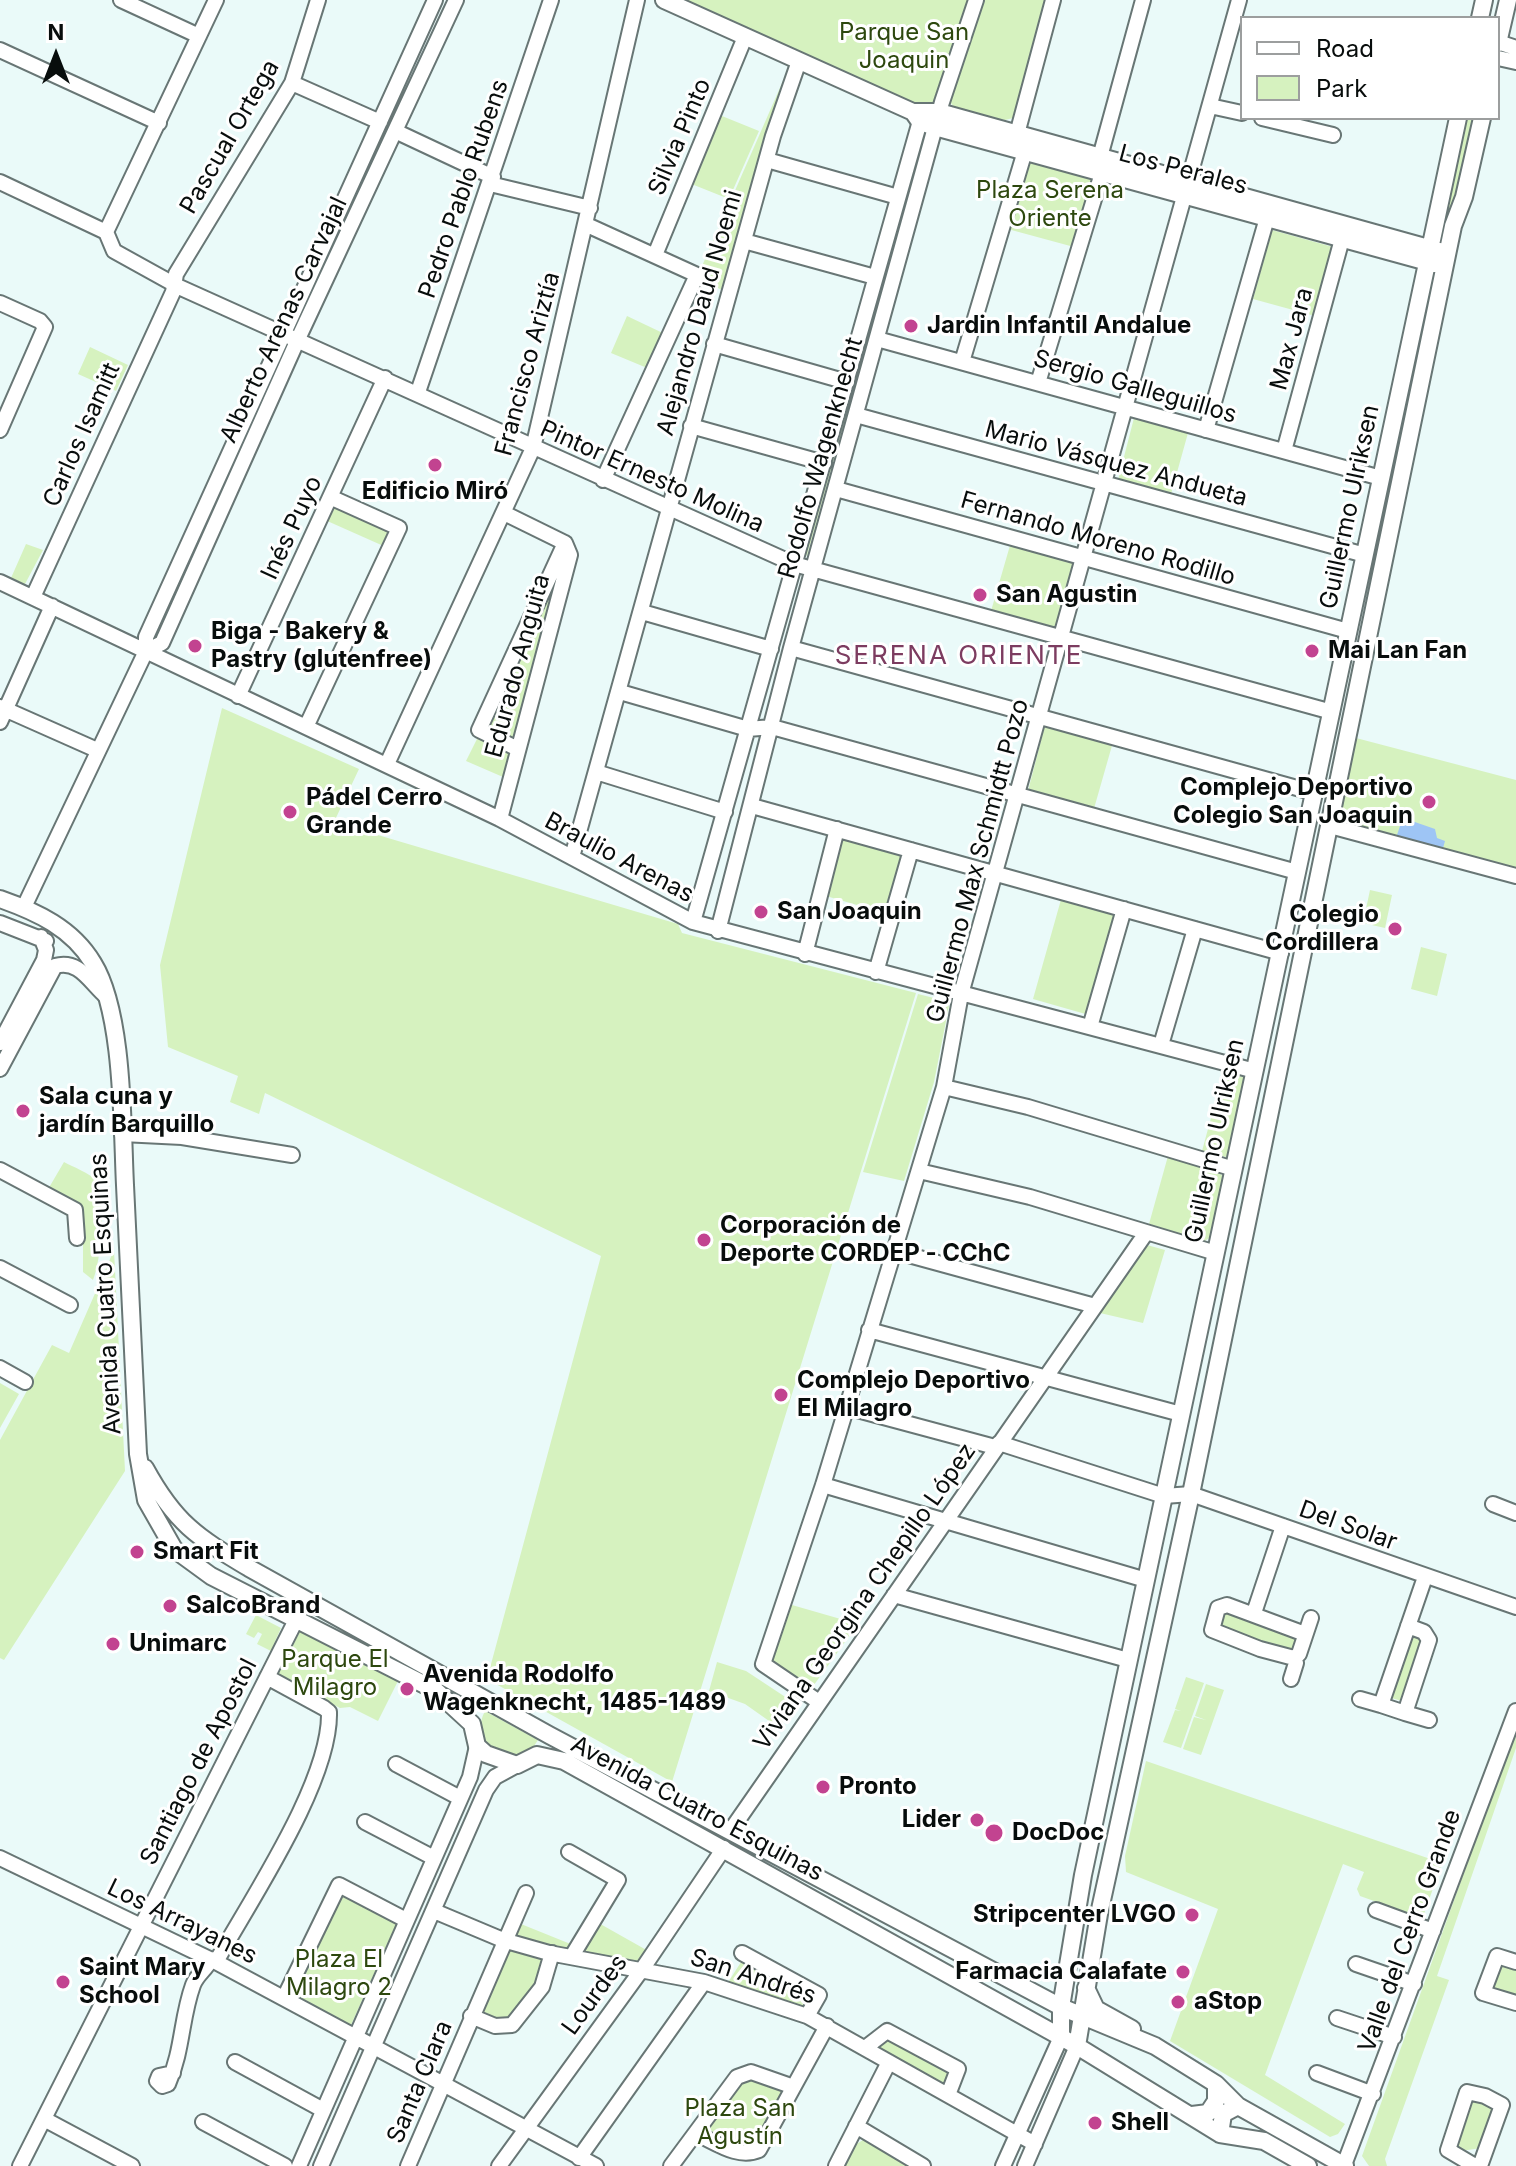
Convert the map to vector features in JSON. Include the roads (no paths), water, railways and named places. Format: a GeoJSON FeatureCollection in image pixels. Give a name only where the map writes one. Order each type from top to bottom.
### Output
{"type":"FeatureCollection","features":[{"type":"Feature","properties":{"kind":"main road","name":"Los Perales"},"geometry":{"type":"LineString","coordinates":[[664,0],[926,117],[1025,151],[1101,165],[1446,260]]}},
{"type":"Feature","properties":{"kind":"main road"},"geometry":{"type":"LineString","coordinates":[[1500,34],[1508,0]]}},
{"type":"Feature","properties":{"kind":"main road","name":"Los Perales"},"geometry":{"type":"LineString","coordinates":[[926,117],[1017,134],[1101,165]]}},
{"type":"Feature","properties":{"kind":"main road","name":"Guillermo Ulriksen"},"geometry":{"type":"LineString","coordinates":[[1061,2037],[1061,2007],[1102,1784],[1458,120]]}},
{"type":"Feature","properties":{"kind":"main road","name":"Guillermo Ulriksen"},"geometry":{"type":"LineString","coordinates":[[1077,2046],[1086,1988],[1446,260],[1481,120]]}},
{"type":"Feature","properties":{"kind":"main road","name":"Los Perales"},"geometry":{"type":"LineString","coordinates":[[1186,188],[1267,218],[1342,239],[1428,255]]}},
{"type":"Feature","properties":{"kind":"main road","name":"Avenida Cuatro Esquinas"},"geometry":{"type":"LineString","coordinates":[[0,899],[24,907],[65,930],[93,963],[107,997],[122,1134],[138,1454],[146,1500],[153,1518],[174,1549],[211,1576],[435,1690],[472,1724]]}},
{"type":"Feature","properties":{"kind":"main road","name":"Avenida Cuatro Esquinas"},"geometry":{"type":"LineString","coordinates":[[138,1454],[178,1521],[201,1540],[549,1735],[1061,2007],[1155,2046],[1216,2084],[1238,2106],[1345,2166]]}},
{"type":"Feature","properties":{"kind":"main road"},"geometry":{"type":"LineString","coordinates":[[485,1699],[472,1724],[477,1746],[499,1761],[517,1765]]}},
{"type":"Feature","properties":{"kind":"main road"},"geometry":{"type":"LineString","coordinates":[[537,1755],[549,1735]]}},
{"type":"Feature","properties":{"kind":"main road","name":"Avenida Cuatro Esquinas"},"geometry":{"type":"LineString","coordinates":[[517,1765],[537,1755],[564,1761],[1077,2046],[1220,2134],[1264,2141],[1308,2166]]}},
{"type":"Feature","properties":{"kind":"main road"},"geometry":{"type":"LineString","coordinates":[[1102,1784],[1116,1779],[1127,1790]]}},
{"type":"Feature","properties":{"kind":"main road"},"geometry":{"type":"LineString","coordinates":[[1086,1988],[1096,2009],[1155,2046]]}},
{"type":"Feature","properties":{"kind":"main road"},"geometry":{"type":"LineString","coordinates":[[1192,2115],[1208,2113],[1216,2101],[1216,2084]]}},
{"type":"Feature","properties":{"kind":"main road"},"geometry":{"type":"LineString","coordinates":[[1220,2134],[1223,2114],[1238,2106]]}},
{"type":"Feature","properties":{"kind":"street"},"geometry":{"type":"LineString","coordinates":[[121,0],[199,36]]}},
{"type":"Feature","properties":{"kind":"street"},"geometry":{"type":"LineString","coordinates":[[106,232],[216,0]]}},
{"type":"Feature","properties":{"kind":"street","name":"Pascual Ortega"},"geometry":{"type":"LineString","coordinates":[[173,288],[176,274],[292,83],[318,0]]}},
{"type":"Feature","properties":{"kind":"street","name":"Alberto Arenas Carvajal"},"geometry":{"type":"LineString","coordinates":[[290,336],[435,0]]}},
{"type":"Feature","properties":{"kind":"street","name":"Alberto Arenas Carvajal"},"geometry":{"type":"LineString","coordinates":[[24,907],[146,651],[146,637],[290,336],[395,131],[456,0]]}},
{"type":"Feature","properties":{"kind":"street","name":"Pedro Pablo Rubens"},"geometry":{"type":"LineString","coordinates":[[418,392],[551,0]]}},
{"type":"Feature","properties":{"kind":"street","name":"Francisco Ariztía"},"geometry":{"type":"LineString","coordinates":[[387,764],[506,514],[533,448],[637,0]]}},
{"type":"Feature","properties":{"kind":"street","name":"Rodolfo Wagenknecht"},"geometry":{"type":"LineString","coordinates":[[693,922],[898,197],[926,117],[976,0]]}},
{"type":"Feature","properties":{"kind":"street"},"geometry":{"type":"LineString","coordinates":[[1017,134],[1053,0]]}},
{"type":"Feature","properties":{"kind":"street"},"geometry":{"type":"LineString","coordinates":[[1038,383],[1101,165],[1143,0]]}},
{"type":"Feature","properties":{"kind":"street","name":"Guillermo Max Schmidtt Pozo"},"geometry":{"type":"LineString","coordinates":[[819,1702],[763,1664],[823,1485],[944,1087],[961,994],[1186,188],[1238,23],[1239,0]]}},
{"type":"Feature","properties":{"kind":"street","name":"Silvia Pinto"},"geometry":{"type":"LineString","coordinates":[[655,255],[745,37]]}},
{"type":"Feature","properties":{"kind":"street"},"geometry":{"type":"LineString","coordinates":[[0,50],[159,123]]}},
{"type":"Feature","properties":{"kind":"street","name":"Alejandro Daud Noemi"},"geometry":{"type":"LineString","coordinates":[[572,857],[714,344],[799,61]]}},
{"type":"Feature","properties":{"kind":"street"},"geometry":{"type":"LineString","coordinates":[[292,83],[380,122]]}},
{"type":"Feature","properties":{"kind":"street"},"geometry":{"type":"LineString","coordinates":[[1210,106],[1240,113]]}},
{"type":"Feature","properties":{"kind":"street","name":"Rodolfo Wagenknecht"},"geometry":{"type":"LineString","coordinates":[[718,931],[791,648],[877,339],[926,117]]}},
{"type":"Feature","properties":{"kind":"street"},"geometry":{"type":"LineString","coordinates":[[1270,120],[1333,135]]}},
{"type":"Feature","properties":{"kind":"street"},"geometry":{"type":"LineString","coordinates":[[395,131],[492,181],[590,208]]}},
{"type":"Feature","properties":{"kind":"street"},"geometry":{"type":"LineString","coordinates":[[962,362],[1025,151]]}},
{"type":"Feature","properties":{"kind":"street"},"geometry":{"type":"LineString","coordinates":[[767,160],[898,197]]}},
{"type":"Feature","properties":{"kind":"street","name":"Pintor Ernesto Molina"},"geometry":{"type":"LineString","coordinates":[[0,182],[106,232],[114,251],[173,288],[418,392],[533,448],[794,564],[1332,712]]}},
{"type":"Feature","properties":{"kind":"street"},"geometry":{"type":"LineString","coordinates":[[1206,430],[1267,218]]}},
{"type":"Feature","properties":{"kind":"street"},"geometry":{"type":"LineString","coordinates":[[587,225],[697,275],[603,480]]}},
{"type":"Feature","properties":{"kind":"street","name":"Max Jara"},"geometry":{"type":"LineString","coordinates":[[1284,451],[1342,239]]}},
{"type":"Feature","properties":{"kind":"street"},"geometry":{"type":"LineString","coordinates":[[744,241],[875,277]]}},
{"type":"Feature","properties":{"kind":"street","name":"Carlos Isamitt"},"geometry":{"type":"LineString","coordinates":[[33,597],[173,288]]}},
{"type":"Feature","properties":{"kind":"street"},"geometry":{"type":"LineString","coordinates":[[0,303],[40,321],[45,327],[0,430]]}},
{"type":"Feature","properties":{"kind":"street","name":"Sergio Galleguillos"},"geometry":{"type":"LineString","coordinates":[[877,339],[1381,478]]}},
{"type":"Feature","properties":{"kind":"street"},"geometry":{"type":"LineString","coordinates":[[714,344],[847,382]]}},
{"type":"Feature","properties":{"kind":"street","name":"Inés Puyo"},"geometry":{"type":"LineString","coordinates":[[238,696],[385,378]]}},
{"type":"Feature","properties":{"kind":"street","name":"Mario Vásquez Andueta"},"geometry":{"type":"LineString","coordinates":[[856,415],[1365,555]]}},
{"type":"Feature","properties":{"kind":"street"},"geometry":{"type":"LineString","coordinates":[[691,426],[824,463]]}},
{"type":"Feature","properties":{"kind":"street","name":"Fernando Moreno Rodillo"},"geometry":{"type":"LineString","coordinates":[[836,489],[1348,631]]}},
{"type":"Feature","properties":{"kind":"street"},"geometry":{"type":"LineString","coordinates":[[306,727],[399,528],[330,497]]}},
{"type":"Feature","properties":{"kind":"street"},"geometry":{"type":"LineString","coordinates":[[506,514],[565,543],[479,730],[518,749]]}},
{"type":"Feature","properties":{"kind":"street","name":"Edurado Anguita"},"geometry":{"type":"LineString","coordinates":[[500,819],[570,555],[565,543]]}},
{"type":"Feature","properties":{"kind":"street","name":"Braulio Arenas"},"geometry":{"type":"LineString","coordinates":[[0,582],[500,819],[693,922],[1255,1071]]}},
{"type":"Feature","properties":{"kind":"street"},"geometry":{"type":"LineString","coordinates":[[52,606],[2,713],[97,750]]}},
{"type":"Feature","properties":{"kind":"street"},"geometry":{"type":"LineString","coordinates":[[642,612],[771,649]]}},
{"type":"Feature","properties":{"kind":"street"},"geometry":{"type":"LineString","coordinates":[[791,648],[1315,793]]}},
{"type":"Feature","properties":{"kind":"street"},"geometry":{"type":"LineString","coordinates":[[620,692],[748,729],[772,727],[1297,872]]}},
{"type":"Feature","properties":{"kind":"street"},"geometry":{"type":"LineString","coordinates":[[596,772],[725,812]]}},
{"type":"Feature","properties":{"kind":"street"},"geometry":{"type":"LineString","coordinates":[[752,806],[1281,953]]}},
{"type":"Feature","properties":{"kind":"street"},"geometry":{"type":"LineString","coordinates":[[1330,826],[1516,876]]}},
{"type":"Feature","properties":{"kind":"street"},"geometry":{"type":"LineString","coordinates":[[805,954],[837,829]]}},
{"type":"Feature","properties":{"kind":"street"},"geometry":{"type":"LineString","coordinates":[[876,972],[911,850]]}},
{"type":"Feature","properties":{"kind":"street"},"geometry":{"type":"LineString","coordinates":[[1090,1027],[1124,909]]}},
{"type":"Feature","properties":{"kind":"street"},"geometry":{"type":"LineString","coordinates":[[0,923],[41,937],[52,946],[55,966],[0,1069]]}},
{"type":"Feature","properties":{"kind":"street"},"geometry":{"type":"LineString","coordinates":[[1161,1045],[1195,929]]}},
{"type":"Feature","properties":{"kind":"street"},"geometry":{"type":"LineString","coordinates":[[0,1043],[44,960],[46,950],[41,937]]}},
{"type":"Feature","properties":{"kind":"street"},"geometry":{"type":"LineString","coordinates":[[55,966],[66,963],[78,967],[107,997]]}},
{"type":"Feature","properties":{"kind":"street"},"geometry":{"type":"LineString","coordinates":[[944,1087],[1028,1107],[1234,1169]]}},
{"type":"Feature","properties":{"kind":"street"},"geometry":{"type":"LineString","coordinates":[[122,1134],[182,1137],[292,1155]]}},
{"type":"Feature","properties":{"kind":"street"},"geometry":{"type":"LineString","coordinates":[[0,1170],[75,1210],[77,1238]]}},
{"type":"Feature","properties":{"kind":"street"},"geometry":{"type":"LineString","coordinates":[[919,1171],[1030,1197],[1216,1253]]}},
{"type":"Feature","properties":{"kind":"street","name":"Viviana Georgina Chepillo López"},"geometry":{"type":"LineString","coordinates":[[731,1830],[1146,1233]]}},
{"type":"Feature","properties":{"kind":"street"},"geometry":{"type":"LineString","coordinates":[[894,1251],[1095,1306]]}},
{"type":"Feature","properties":{"kind":"street"},"geometry":{"type":"LineString","coordinates":[[0,1268],[70,1305]]}},
{"type":"Feature","properties":{"kind":"street"},"geometry":{"type":"LineString","coordinates":[[869,1330],[1181,1414]]}},
{"type":"Feature","properties":{"kind":"street"},"geometry":{"type":"LineString","coordinates":[[0,1368],[25,1382]]}},
{"type":"Feature","properties":{"kind":"street"},"geometry":{"type":"LineString","coordinates":[[846,1407],[997,1445],[1164,1496]]}},
{"type":"Feature","properties":{"kind":"street"},"geometry":{"type":"LineString","coordinates":[[823,1485],[1146,1580]]}},
{"type":"Feature","properties":{"kind":"street","name":"Del Solar"},"geometry":{"type":"LineString","coordinates":[[1164,1496],[1191,1494],[1516,1607]]}},
{"type":"Feature","properties":{"kind":"street"},"geometry":{"type":"LineString","coordinates":[[1493,1504],[1516,1513]]}},
{"type":"Feature","properties":{"kind":"street"},"geometry":{"type":"LineString","coordinates":[[1254,1613],[1283,1526]]}},
{"type":"Feature","properties":{"kind":"street"},"geometry":{"type":"LineString","coordinates":[[1381,1705],[1425,1577]]}},
{"type":"Feature","properties":{"kind":"street"},"geometry":{"type":"LineString","coordinates":[[894,1595],[1128,1660]]}},
{"type":"Feature","properties":{"kind":"street"},"geometry":{"type":"LineString","coordinates":[[1294,1658],[1260,1649],[1212,1630],[1222,1605],[1254,1613],[1305,1634]]}},
{"type":"Feature","properties":{"kind":"street","name":"Santiago de Apostol"},"geometry":{"type":"LineString","coordinates":[[20,2166],[297,1618]]}},
{"type":"Feature","properties":{"kind":"street"},"geometry":{"type":"LineString","coordinates":[[1294,1658],[1299,1654],[1311,1618]]}},
{"type":"Feature","properties":{"kind":"street"},"geometry":{"type":"LineString","coordinates":[[1405,1713],[1429,1640],[1424,1632],[1408,1626]]}},
{"type":"Feature","properties":{"kind":"street"},"geometry":{"type":"LineString","coordinates":[[1291,1679],[1296,1663],[1294,1658]]}},
{"type":"Feature","properties":{"kind":"street"},"geometry":{"type":"LineString","coordinates":[[173,2073],[183,2044],[185,2013],[192,1988],[210,1964],[284,1840],[319,1759],[323,1721],[328,1716],[324,1708],[267,1677]]}},
{"type":"Feature","properties":{"kind":"street"},"geometry":{"type":"LineString","coordinates":[[1360,1699],[1429,1720]]}},
{"type":"Feature","properties":{"kind":"street","name":"Valle del Cerro Grande"},"geometry":{"type":"LineString","coordinates":[[1345,2166],[1516,1711]]}},
{"type":"Feature","properties":{"kind":"street"},"geometry":{"type":"LineString","coordinates":[[299,2166],[460,1798],[477,1746]]}},
{"type":"Feature","properties":{"kind":"street"},"geometry":{"type":"LineString","coordinates":[[396,1764],[460,1798]]}},
{"type":"Feature","properties":{"kind":"street"},"geometry":{"type":"LineString","coordinates":[[321,2166],[486,1790],[495,1777],[517,1765]]}},
{"type":"Feature","properties":{"kind":"street"},"geometry":{"type":"LineString","coordinates":[[365,1822],[434,1858]]}},
{"type":"Feature","properties":{"kind":"street","name":"Lourdes"},"geometry":{"type":"LineString","coordinates":[[499,2166],[643,1968],[724,1848]]}},
{"type":"Feature","properties":{"kind":"street"},"geometry":{"type":"LineString","coordinates":[[569,1852],[618,1880],[572,1956]]}},
{"type":"Feature","properties":{"kind":"street","name":"Los Arrayanes"},"geometry":{"type":"LineString","coordinates":[[0,1858],[284,1998],[596,2166]]}},
{"type":"Feature","properties":{"kind":"street"},"geometry":{"type":"LineString","coordinates":[[284,1998],[339,1885],[406,1920]]}},
{"type":"Feature","properties":{"kind":"street","name":"Santa Clara"},"geometry":{"type":"LineString","coordinates":[[408,2166],[503,1940],[526,1893]]}},
{"type":"Feature","properties":{"kind":"street"},"geometry":{"type":"LineString","coordinates":[[1376,1910],[1433,1931]]}},
{"type":"Feature","properties":{"kind":"street","name":"San Andrés"},"geometry":{"type":"LineString","coordinates":[[434,1911],[503,1940],[552,1953],[704,1982],[807,2016],[1035,2144]]}},
{"type":"Feature","properties":{"kind":"street","name":"Santa Clara"},"geometry":{"type":"LineString","coordinates":[[471,2016],[495,2026],[512,2025],[542,1987],[552,1953]]}},
{"type":"Feature","properties":{"kind":"street"},"geometry":{"type":"LineString","coordinates":[[742,1953],[819,1995],[807,2016]]}},
{"type":"Feature","properties":{"kind":"street"},"geometry":{"type":"LineString","coordinates":[[1516,1962],[1497,1956],[1483,1993],[1516,2003]]}},
{"type":"Feature","properties":{"kind":"street"},"geometry":{"type":"LineString","coordinates":[[1356,1964],[1414,1984]]}},
{"type":"Feature","properties":{"kind":"street"},"geometry":{"type":"LineString","coordinates":[[560,2166],[573,2154],[704,1982]]}},
{"type":"Feature","properties":{"kind":"street"},"geometry":{"type":"LineString","coordinates":[[1337,2018],[1394,2037]]}},
{"type":"Feature","properties":{"kind":"street"},"geometry":{"type":"LineString","coordinates":[[697,2134],[735,2152],[748,2154],[759,2150],[791,2086],[827,2026]]}},
{"type":"Feature","properties":{"kind":"street"},"geometry":{"type":"LineString","coordinates":[[865,2048],[887,2031],[958,2069],[948,2095]]}},
{"type":"Feature","properties":{"kind":"street","name":"Guillermo Ulriksen"},"geometry":{"type":"LineString","coordinates":[[1003,2166],[1061,2037]]}},
{"type":"Feature","properties":{"kind":"street","name":"Guillermo Ulriksen"},"geometry":{"type":"LineString","coordinates":[[1025,2166],[1077,2046]]}},
{"type":"Feature","properties":{"kind":"street"},"geometry":{"type":"LineString","coordinates":[[235,2062],[323,2110]]}},
{"type":"Feature","properties":{"kind":"street"},"geometry":{"type":"LineString","coordinates":[[836,2166],[889,2062]]}},
{"type":"Feature","properties":{"kind":"street"},"geometry":{"type":"LineString","coordinates":[[671,2166],[737,2077],[751,2072],[791,2086]]}},
{"type":"Feature","properties":{"kind":"street"},"geometry":{"type":"LineString","coordinates":[[1317,2073],[1373,2094]]}},
{"type":"Feature","properties":{"kind":"street"},"geometry":{"type":"LineString","coordinates":[[1467,2092],[1485,2096],[1502,2105],[1478,2166],[1448,2150],[1467,2092]]}},
{"type":"Feature","properties":{"kind":"street"},"geometry":{"type":"LineString","coordinates":[[44,2119],[110,2161],[132,2166]]}},
{"type":"Feature","properties":{"kind":"street"},"geometry":{"type":"LineString","coordinates":[[203,2122],[285,2166]]}},
{"type":"Feature","properties":{"kind":"street"},"geometry":{"type":"LineString","coordinates":[[856,2126],[923,2166]]}},
{"type":"Feature","properties":{"kind":"water"},"geometry":{"type":"Polygon","coordinates":[[[1409,820],[1435,829],[1437,838],[1445,841],[1443,848],[1400,840],[1397,835],[1401,823],[1409,820]]]}},
{"type":"Feature","properties":{"kind":"place","name":"Jardin Infantil Andalue"},"geometry":{"type":"Point","coordinates":[911,326]}},
{"type":"Feature","properties":{"kind":"place","name":"Edificio Miró"},"geometry":{"type":"Point","coordinates":[435,465]}},
{"type":"Feature","properties":{"kind":"place","name":"San Agustin"},"geometry":{"type":"Point","coordinates":[980,595]}},
{"type":"Feature","properties":{"kind":"place","name":"Biga - Bakery & Pastry (glutenfree)"},"geometry":{"type":"Point","coordinates":[195,646]}},
{"type":"Feature","properties":{"kind":"place","name":"Mai Lan Fan"},"geometry":{"type":"Point","coordinates":[1312,651]}},
{"type":"Feature","properties":{"kind":"place","name":"Complejo Deportivo Colegio San Joaquin"},"geometry":{"type":"Point","coordinates":[1429,802]}},
{"type":"Feature","properties":{"kind":"place","name":"Pádel Cerro Grande"},"geometry":{"type":"Point","coordinates":[290,812]}},
{"type":"Feature","properties":{"kind":"place","name":"San Joaquin"},"geometry":{"type":"Point","coordinates":[761,912]}},
{"type":"Feature","properties":{"kind":"place","name":"Colegio Cordillera"},"geometry":{"type":"Point","coordinates":[1395,929]}},
{"type":"Feature","properties":{"kind":"place","name":"Sala cuna y jardín Barquillo"},"geometry":{"type":"Point","coordinates":[23,1111]}},
{"type":"Feature","properties":{"kind":"place","name":"Corporación de Deporte CORDEP - CChC"},"geometry":{"type":"Point","coordinates":[704,1240]}},
{"type":"Feature","properties":{"kind":"place","name":"Complejo Deportivo El Milagro"},"geometry":{"type":"Point","coordinates":[781,1395]}},
{"type":"Feature","properties":{"kind":"place","name":"Smart Fit"},"geometry":{"type":"Point","coordinates":[137,1552]}},
{"type":"Feature","properties":{"kind":"place","name":"SalcoBrand"},"geometry":{"type":"Point","coordinates":[170,1606]}},
{"type":"Feature","properties":{"kind":"place","name":"Unimarc"},"geometry":{"type":"Point","coordinates":[113,1644]}},
{"type":"Feature","properties":{"kind":"place","name":"Avenida Rodolfo Wagenknecht, 1485-1489"},"geometry":{"type":"Point","coordinates":[407,1689]}},
{"type":"Feature","properties":{"kind":"place","name":"Pronto"},"geometry":{"type":"Point","coordinates":[823,1787]}},
{"type":"Feature","properties":{"kind":"place","name":"Lider"},"geometry":{"type":"Point","coordinates":[977,1820]}},
{"type":"Feature","properties":{"kind":"place","name":"DocDoc"},"geometry":{"type":"Point","coordinates":[994,1833]}},
{"type":"Feature","properties":{"kind":"place","name":"Stripcenter LVGO"},"geometry":{"type":"Point","coordinates":[1192,1915]}},
{"type":"Feature","properties":{"kind":"place","name":"Farmacia Calafate"},"geometry":{"type":"Point","coordinates":[1183,1972]}},
{"type":"Feature","properties":{"kind":"place","name":"Saint Mary School"},"geometry":{"type":"Point","coordinates":[63,1982]}},
{"type":"Feature","properties":{"kind":"place","name":"aStop"},"geometry":{"type":"Point","coordinates":[1178,2002]}},
{"type":"Feature","properties":{"kind":"place","name":"Shell"},"geometry":{"type":"Point","coordinates":[1095,2123]}},
{"type":"Feature","properties":{"kind":"district","name":"SERENA ORIENTE"},"geometry":{"type":"Point","coordinates":[959,656]}},
{"type":"Feature","properties":{"kind":"park label","name":"Parque San Joaquin"},"geometry":{"type":"Point","coordinates":[904,47]}},
{"type":"Feature","properties":{"kind":"park label","name":"Plaza Serena Oriente"},"geometry":{"type":"Point","coordinates":[1050,205]}},
{"type":"Feature","properties":{"kind":"park label","name":"Parque El Milagro"},"geometry":{"type":"Point","coordinates":[335,1674]}},
{"type":"Feature","properties":{"kind":"park label","name":"Plaza El Milagro 2"},"geometry":{"type":"Point","coordinates":[339,1974]}},
{"type":"Feature","properties":{"kind":"park label","name":"Plaza San Agustín"},"geometry":{"type":"Point","coordinates":[740,2123]}}]}
